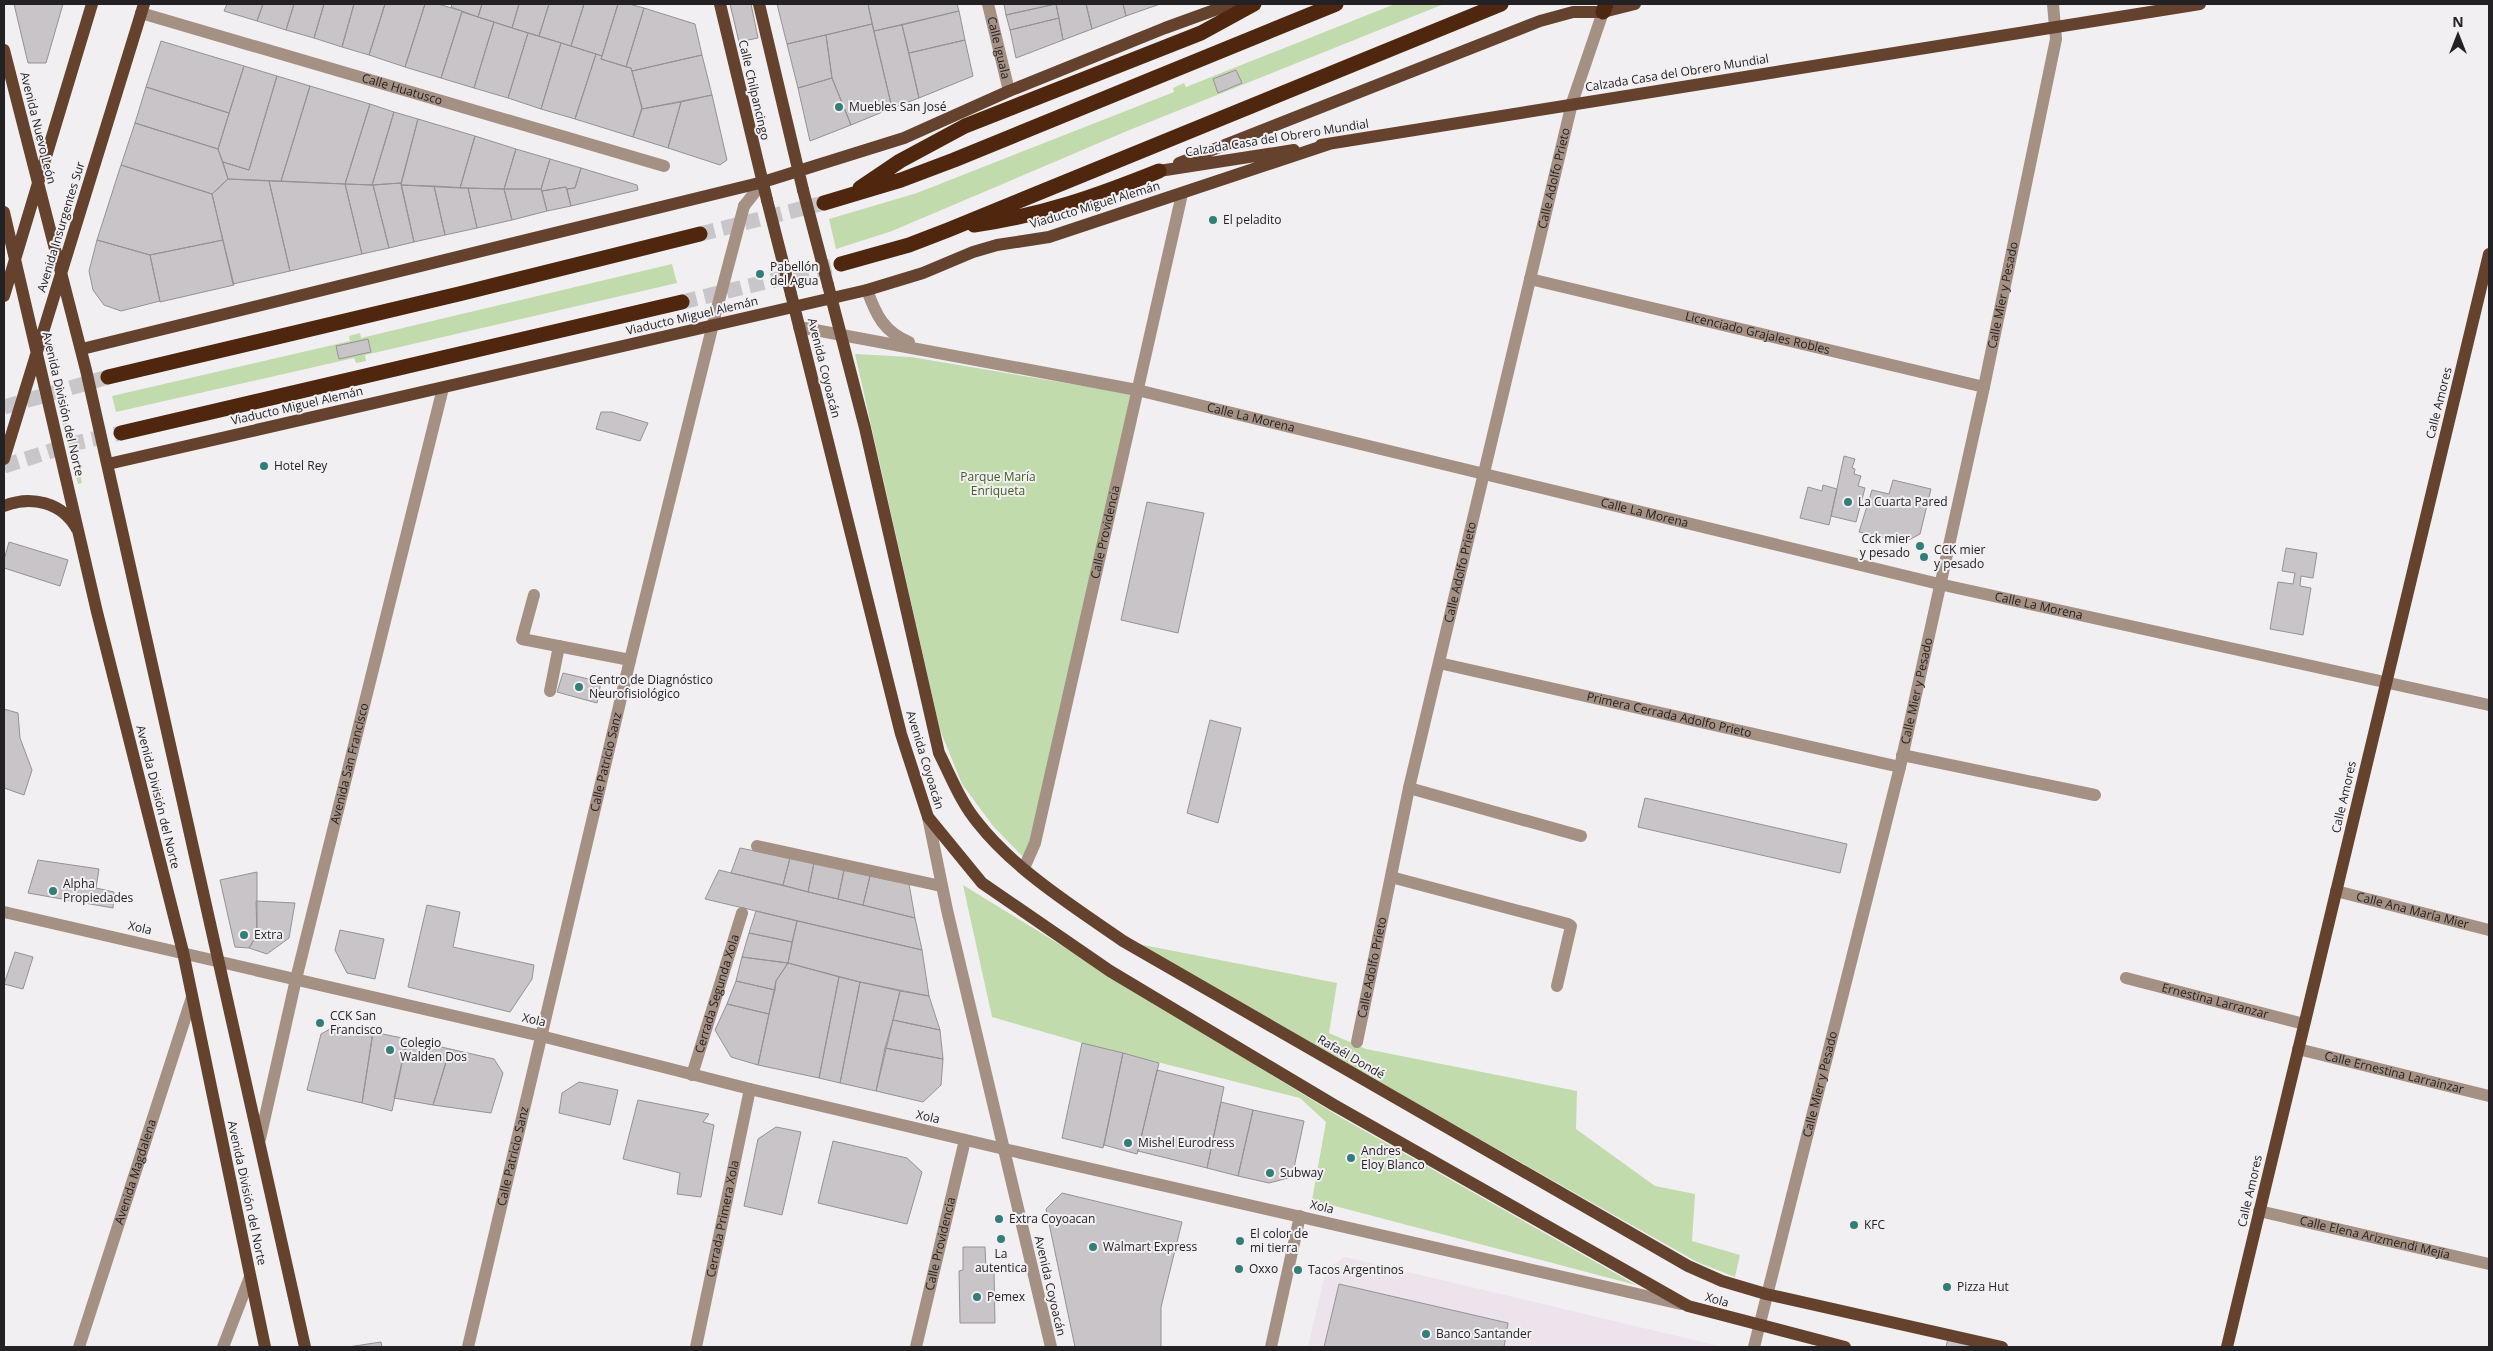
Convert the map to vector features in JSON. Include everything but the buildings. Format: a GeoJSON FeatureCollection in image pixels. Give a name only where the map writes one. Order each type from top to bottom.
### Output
{"type":"FeatureCollection","features":[{"type":"Feature","properties":{"kind":"highway"},"geometry":{"type":"LineString","coordinates":[[846,197],[900,160],[965,126],[1201,33],[1254,4]]}},
{"type":"Feature","properties":{"kind":"highway"},"geometry":{"type":"LineString","coordinates":[[824,203],[954,160],[1336,4]]}},
{"type":"Feature","properties":{"kind":"highway"},"geometry":{"type":"LineString","coordinates":[[841,264],[909,244],[948,230],[1501,4]]}},
{"type":"Feature","properties":{"kind":"highway"},"geometry":{"type":"LineString","coordinates":[[948,230],[1022,218],[1063,208],[1158,171]]}},
{"type":"Feature","properties":{"kind":"highway"},"geometry":{"type":"LineString","coordinates":[[108,377],[463,293],[700,234]]}},
{"type":"Feature","properties":{"kind":"highway","name":"Viaducto Miguel Alemán"},"geometry":{"type":"LineString","coordinates":[[121,433],[682,302]]}},
{"type":"Feature","properties":{"kind":"main road"},"geometry":{"type":"LineString","coordinates":[[4,296],[92,4]]}},
{"type":"Feature","properties":{"kind":"main road","name":"Calle Chilpancingo"},"geometry":{"type":"LineString","coordinates":[[720,4],[763,182]]}},
{"type":"Feature","properties":{"kind":"main road","name":"Calle Chilpancingo"},"geometry":{"type":"LineString","coordinates":[[760,4],[799,172]]}},
{"type":"Feature","properties":{"kind":"main road"},"geometry":{"type":"LineString","coordinates":[[82,349],[799,172],[904,138],[1009,91],[1210,8],[1232,4]]}},
{"type":"Feature","properties":{"kind":"main road","name":"Viaducto Miguel Alemán"},"geometry":{"type":"LineString","coordinates":[[1158,171],[1540,21],[1582,10],[1636,4]]}},
{"type":"Feature","properties":{"kind":"main road","name":"Calzada Casa del Obrero Mundial"},"geometry":{"type":"LineString","coordinates":[[1158,171],[1572,103],[2200,4]]}},
{"type":"Feature","properties":{"kind":"main road","name":"Avenida Insurgentes Sur"},"geometry":{"type":"LineString","coordinates":[[4,459],[142,8]]}},
{"type":"Feature","properties":{"kind":"main road","name":"Avenida Nuevo León"},"geometry":{"type":"LineString","coordinates":[[4,50],[61,271]]}},
{"type":"Feature","properties":{"kind":"main road","name":"Viaducto Miguel Alemán"},"geometry":{"type":"LineString","coordinates":[[108,464],[867,290],[923,273],[973,252],[1049,237],[1329,144]]}},
{"type":"Feature","properties":{"kind":"main road"},"geometry":{"type":"LineString","coordinates":[[799,172],[832,299]]}},
{"type":"Feature","properties":{"kind":"main road","name":"Avenida Coyoacán"},"geometry":{"type":"LineString","coordinates":[[763,182],[902,734],[928,816]]}},
{"type":"Feature","properties":{"kind":"main road"},"geometry":{"type":"LineString","coordinates":[[4,212],[7,233],[16,256]]}},
{"type":"Feature","properties":{"kind":"main road","name":"Calle Amores"},"geometry":{"type":"LineString","coordinates":[[2227,1347],[2385,680],[2489,254]]}},
{"type":"Feature","properties":{"kind":"main road","name":"Avenida División del Norte"},"geometry":{"type":"LineString","coordinates":[[16,256],[81,538],[183,952],[266,1347]]}},
{"type":"Feature","properties":{"kind":"main road","name":"Avenida División del Norte"},"geometry":{"type":"LineString","coordinates":[[61,271],[82,349],[218,961],[260,1138],[305,1347]]}},
{"type":"Feature","properties":{"kind":"main road","name":"Avenida Coyoacán"},"geometry":{"type":"LineString","coordinates":[[832,299],[867,437],[939,753],[959,793]]}},
{"type":"Feature","properties":{"kind":"main road"},"geometry":{"type":"LineString","coordinates":[[4,506],[28,500],[50,505],[69,518],[81,538]]}},
{"type":"Feature","properties":{"kind":"main road","name":"Rafaél Dondé"},"geometry":{"type":"LineString","coordinates":[[959,793],[983,829],[1001,849],[1123,941],[1688,1266],[1722,1281],[1766,1294]]}},
{"type":"Feature","properties":{"kind":"main road"},"geometry":{"type":"LineString","coordinates":[[928,816],[982,883],[1110,971],[1334,1105],[1688,1306]]}},
{"type":"Feature","properties":{"kind":"main road"},"geometry":{"type":"LineString","coordinates":[[1766,1294],[2002,1347]]}},
{"type":"Feature","properties":{"kind":"main road","name":"Xola"},"geometry":{"type":"LineString","coordinates":[[1688,1306],[1845,1347]]}},
{"type":"Feature","properties":{"kind":"street","name":"Calle Iguala"},"geometry":{"type":"LineString","coordinates":[[988,4],[1009,91]]}},
{"type":"Feature","properties":{"kind":"street","name":"Calle Mier y Pesado"},"geometry":{"type":"LineString","coordinates":[[1754,1347],[1901,761],[1984,387],[2056,39],[2053,4]]}},
{"type":"Feature","properties":{"kind":"street","name":"Calle Huatusco"},"geometry":{"type":"LineString","coordinates":[[142,8],[664,166]]}},
{"type":"Feature","properties":{"kind":"street","name":"Calle Adolfo Prieto"},"geometry":{"type":"LineString","coordinates":[[1357,1042],[1408,788],[1572,103],[1605,8]]}},
{"type":"Feature","properties":{"kind":"street","name":"Calle Patricio Sanz"},"geometry":{"type":"LineString","coordinates":[[468,1347],[630,660],[712,327],[744,206],[763,182]]}},
{"type":"Feature","properties":{"kind":"street","name":"Calle Providencia"},"geometry":{"type":"LineString","coordinates":[[1024,868],[1036,843],[1182,194]]}},
{"type":"Feature","properties":{"kind":"street","name":"Licenciado Grajales Robles"},"geometry":{"type":"LineString","coordinates":[[1530,279],[1984,387]]}},
{"type":"Feature","properties":{"kind":"street"},"geometry":{"type":"LineString","coordinates":[[867,290],[875,313],[888,330],[901,339],[935,352]]}},
{"type":"Feature","properties":{"kind":"street","name":"Calle La Morena"},"geometry":{"type":"LineString","coordinates":[[799,326],[1137,390],[1484,472],[1939,584],[2385,680],[2489,705]]}},
{"type":"Feature","properties":{"kind":"street","name":"Avenida San Francisco"},"geometry":{"type":"LineString","coordinates":[[260,1138],[296,979],[443,388]]}},
{"type":"Feature","properties":{"kind":"street"},"geometry":{"type":"LineString","coordinates":[[534,594],[522,639],[630,660]]}},
{"type":"Feature","properties":{"kind":"street"},"geometry":{"type":"LineString","coordinates":[[550,691],[559,646]]}},
{"type":"Feature","properties":{"kind":"street","name":"Primera Cerrada Adolfo Prieto"},"geometry":{"type":"LineString","coordinates":[[1439,663],[1901,761],[2095,795]]}},
{"type":"Feature","properties":{"kind":"street"},"geometry":{"type":"LineString","coordinates":[[1408,788],[1581,836]]}},
{"type":"Feature","properties":{"kind":"street","name":"Avenida Coyoacán"},"geometry":{"type":"LineString","coordinates":[[928,816],[942,886],[1051,1347]]}},
{"type":"Feature","properties":{"kind":"street"},"geometry":{"type":"LineString","coordinates":[[757,846],[942,886]]}},
{"type":"Feature","properties":{"kind":"street"},"geometry":{"type":"LineString","coordinates":[[1390,877],[1568,924],[1571,926],[1557,986]]}},
{"type":"Feature","properties":{"kind":"street","name":"Calle Ana María Mier"},"geometry":{"type":"LineString","coordinates":[[2336,890],[2489,930]]}},
{"type":"Feature","properties":{"kind":"street","name":"Xola"},"geometry":{"type":"LineString","coordinates":[[4,912],[541,1036],[1004,1150],[1688,1306]]}},
{"type":"Feature","properties":{"kind":"street","name":"Cerrada Segunda Xola"},"geometry":{"type":"LineString","coordinates":[[692,1074],[742,913]]}},
{"type":"Feature","properties":{"kind":"street","name":"Ernestina Larranzar"},"geometry":{"type":"LineString","coordinates":[[2126,978],[2304,1024]]}},
{"type":"Feature","properties":{"kind":"street","name":"Avenida Magdalena"},"geometry":{"type":"LineString","coordinates":[[79,1347],[192,997]]}},
{"type":"Feature","properties":{"kind":"street","name":"Calle Ernestina Larrainzar"},"geometry":{"type":"LineString","coordinates":[[2298,1050],[2489,1096]]}},
{"type":"Feature","properties":{"kind":"street","name":"Cerrada Primera Xola"},"geometry":{"type":"LineString","coordinates":[[696,1347],[750,1089]]}},
{"type":"Feature","properties":{"kind":"street","name":"Calle Providencia"},"geometry":{"type":"LineString","coordinates":[[916,1347],[965,1140]]}},
{"type":"Feature","properties":{"kind":"street","name":"Calle Elena Arizmendi Mejía"},"geometry":{"type":"LineString","coordinates":[[2259,1211],[2489,1264]]}},
{"type":"Feature","properties":{"kind":"street"},"geometry":{"type":"LineString","coordinates":[[1271,1347],[1300,1216]]}},
{"type":"Feature","properties":{"kind":"street"},"geometry":{"type":"LineString","coordinates":[[224,1347],[250,1277]]}},
{"type":"Feature","properties":{"kind":"shaded area"},"geometry":{"type":"Polygon","coordinates":[[[1345,1257],[1719,1347],[1308,1347],[1326,1269],[1345,1257]]]}},
{"type":"Feature","properties":{"kind":"green space"},"geometry":{"type":"Polygon","coordinates":[[[1395,4],[1444,4],[1127,131],[892,231],[836,249],[829,219],[917,193],[1174,92],[1173,88],[1184,83],[1186,87],[1395,4]]]}},
{"type":"Feature","properties":{"kind":"green space"},"geometry":{"type":"Polygon","coordinates":[[[672,264],[677,283],[365,355],[366,361],[356,363],[354,358],[116,412],[112,396],[350,341],[349,336],[360,333],[361,338],[672,264]]]}},
{"type":"Feature","properties":{"kind":"green space","name":"Parque María Enriqueta"},"geometry":{"type":"Polygon","coordinates":[[[855,354],[911,357],[1131,394],[1032,839],[1023,857],[993,826],[962,784],[940,730],[855,354]]]}},
{"type":"Feature","properties":{"kind":"green space"},"geometry":{"type":"Polygon","coordinates":[[[60,392],[82,483],[78,484],[55,393],[60,392]]]}},
{"type":"Feature","properties":{"kind":"green space"},"geometry":{"type":"Polygon","coordinates":[[[963,885],[1340,1117],[1636,1285],[1312,1200],[1326,1122],[1300,1098],[1082,1043],[992,1017],[963,885]]]}},
{"type":"Feature","properties":{"kind":"green space"},"geometry":{"type":"Polygon","coordinates":[[[1133,943],[1337,983],[1329,1033],[1366,1049],[1577,1091],[1576,1129],[1655,1186],[1695,1194],[1692,1241],[1740,1255],[1735,1277],[1697,1262],[1133,943]]]}},
{"type":"Feature","properties":{"kind":"tunnel"},"geometry":{"type":"LineString","coordinates":[[700,234],[824,203]]}},
{"type":"Feature","properties":{"kind":"tunnel"},"geometry":{"type":"LineString","coordinates":[[682,302],[841,264]]}},
{"type":"Feature","properties":{"kind":"tunnel"},"geometry":{"type":"LineString","coordinates":[[4,407],[108,377]]}},
{"type":"Feature","properties":{"kind":"tunnel"},"geometry":{"type":"LineString","coordinates":[[4,466],[76,443],[121,433]]}},
{"type":"Feature","properties":{"kind":"place","name":"Muebles San José"},"geometry":{"type":"Point","coordinates":[839,107]}},
{"type":"Feature","properties":{"kind":"place","name":"El peladito"},"geometry":{"type":"Point","coordinates":[1213,220]}},
{"type":"Feature","properties":{"kind":"place","name":"Pabellón del Agua"},"geometry":{"type":"Point","coordinates":[760,274]}},
{"type":"Feature","properties":{"kind":"place","name":"Hotel Rey"},"geometry":{"type":"Point","coordinates":[264,466]}},
{"type":"Feature","properties":{"kind":"place","name":"La Cuarta Pared"},"geometry":{"type":"Point","coordinates":[1848,502]}},
{"type":"Feature","properties":{"kind":"place","name":"Cck mier y pesado"},"geometry":{"type":"Point","coordinates":[1920,546]}},
{"type":"Feature","properties":{"kind":"place","name":"CCK mier y pesado"},"geometry":{"type":"Point","coordinates":[1924,557]}},
{"type":"Feature","properties":{"kind":"place","name":"Centro de Diagnóstico Neurofisiológico"},"geometry":{"type":"Point","coordinates":[579,687]}},
{"type":"Feature","properties":{"kind":"place","name":"Alpha Propiedades"},"geometry":{"type":"Point","coordinates":[53,891]}},
{"type":"Feature","properties":{"kind":"place","name":"Extra"},"geometry":{"type":"Point","coordinates":[244,935]}},
{"type":"Feature","properties":{"kind":"place","name":"CCK San Francisco"},"geometry":{"type":"Point","coordinates":[320,1023]}},
{"type":"Feature","properties":{"kind":"place","name":"Colegio Walden Dos"},"geometry":{"type":"Point","coordinates":[390,1050]}},
{"type":"Feature","properties":{"kind":"place","name":"Mishel Eurodress"},"geometry":{"type":"Point","coordinates":[1128,1143]}},
{"type":"Feature","properties":{"kind":"place","name":"Andres Eloy Blanco"},"geometry":{"type":"Point","coordinates":[1351,1158]}},
{"type":"Feature","properties":{"kind":"place","name":"Subway"},"geometry":{"type":"Point","coordinates":[1270,1173]}},
{"type":"Feature","properties":{"kind":"place","name":"Extra Coyoacan"},"geometry":{"type":"Point","coordinates":[999,1219]}},
{"type":"Feature","properties":{"kind":"place","name":"KFC"},"geometry":{"type":"Point","coordinates":[1854,1225]}},
{"type":"Feature","properties":{"kind":"place","name":"La autentica"},"geometry":{"type":"Point","coordinates":[1001,1239]}},
{"type":"Feature","properties":{"kind":"place","name":"El color de mi tierra"},"geometry":{"type":"Point","coordinates":[1240,1241]}},
{"type":"Feature","properties":{"kind":"place","name":"Walmart Express"},"geometry":{"type":"Point","coordinates":[1093,1247]}},
{"type":"Feature","properties":{"kind":"place","name":"Oxxo"},"geometry":{"type":"Point","coordinates":[1239,1269]}},
{"type":"Feature","properties":{"kind":"place","name":"Tacos Argentinos"},"geometry":{"type":"Point","coordinates":[1298,1270]}},
{"type":"Feature","properties":{"kind":"place","name":"Pizza Hut"},"geometry":{"type":"Point","coordinates":[1947,1287]}},
{"type":"Feature","properties":{"kind":"place","name":"Pemex"},"geometry":{"type":"Point","coordinates":[977,1297]}},
{"type":"Feature","properties":{"kind":"place","name":"Banco Santander"},"geometry":{"type":"Point","coordinates":[1426,1334]}}]}
